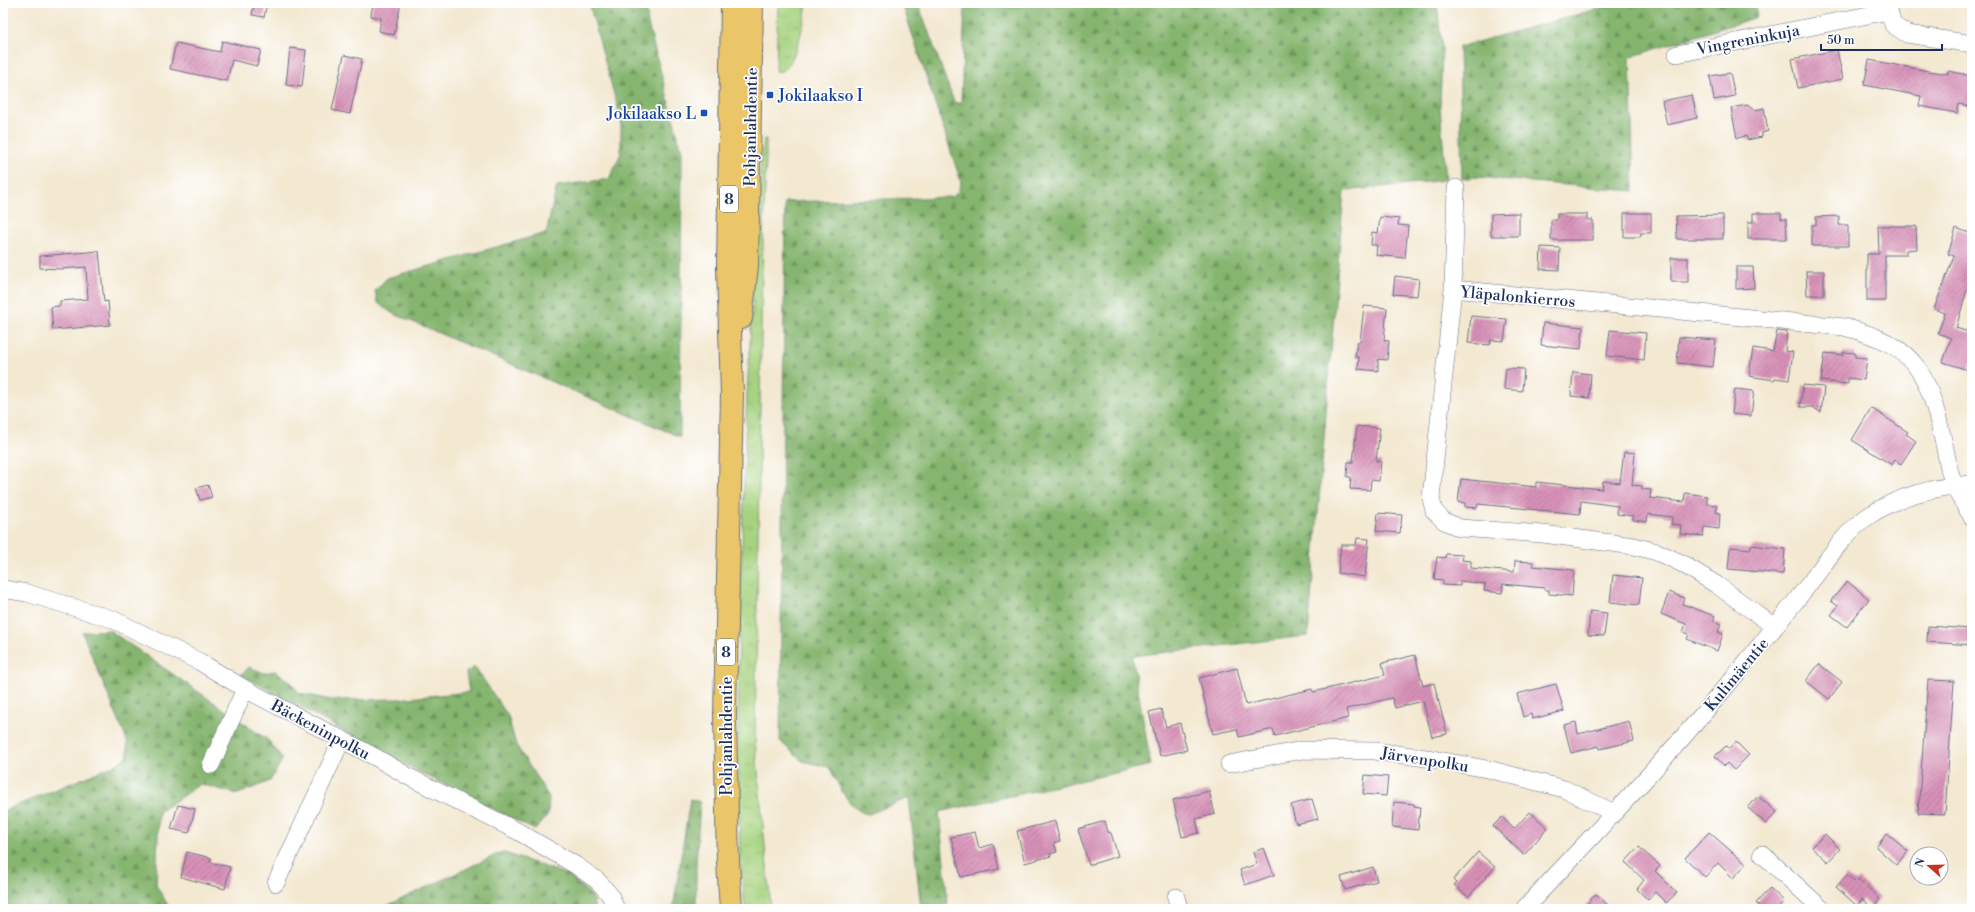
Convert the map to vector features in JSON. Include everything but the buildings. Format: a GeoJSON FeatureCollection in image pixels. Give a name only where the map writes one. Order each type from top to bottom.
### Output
{"type":"FeatureCollection","features":[{"type":"Feature","properties":{"kind":"highway","name":"Pohjanlahdentie"},"geometry":{"type":"LineString","coordinates":[[731,909],[728,863],[725,715],[732,394],[728,268],[732,3]]}},
{"type":"Feature","properties":{"kind":"highway","name":"Pohjanlahdentie"},"geometry":{"type":"LineString","coordinates":[[732,394],[746,266],[752,3]]}},
{"type":"Feature","properties":{"kind":"street"},"geometry":{"type":"LineString","coordinates":[[1887,7],[1893,25],[1907,34],[1972,44]]}},
{"type":"Feature","properties":{"kind":"street","name":"Vingreninkuja"},"geometry":{"type":"LineString","coordinates":[[1677,54],[1887,7]]}},
{"type":"Feature","properties":{"kind":"street"},"geometry":{"type":"LineString","coordinates":[[1453,289],[1456,188]]}},
{"type":"Feature","properties":{"kind":"street","name":"Yläpalonkierros"},"geometry":{"type":"LineString","coordinates":[[1776,627],[1717,585],[1681,563],[1657,552],[1634,546],[1551,535],[1460,528],[1444,521],[1434,511],[1431,498],[1453,289],[1844,327],[1870,333],[1898,348],[1913,362],[1922,375],[1934,405],[1954,486],[1972,517]]}},
{"type":"Feature","properties":{"kind":"street","name":"Kulimäentie"},"geometry":{"type":"LineString","coordinates":[[1524,909],[1614,813],[1717,698],[1776,627],[1848,533],[1866,518],[1892,501],[1914,493],[1972,484]]}},
{"type":"Feature","properties":{"kind":"street","name":"Bäckeninpolku"},"geometry":{"type":"LineString","coordinates":[[3,589],[27,593],[112,619],[200,662],[245,689],[377,758],[409,777],[519,832],[577,866],[598,881],[610,894],[616,909]]}},
{"type":"Feature","properties":{"kind":"street"},"geometry":{"type":"LineString","coordinates":[[211,765],[245,689]]}},
{"type":"Feature","properties":{"kind":"street"},"geometry":{"type":"LineString","coordinates":[[276,883],[342,740]]}},
{"type":"Feature","properties":{"kind":"street","name":"Järvenpolku"},"geometry":{"type":"LineString","coordinates":[[1229,764],[1302,750],[1375,751],[1433,759],[1500,772],[1564,789],[1614,813]]}},
{"type":"Feature","properties":{"kind":"street"},"geometry":{"type":"LineString","coordinates":[[1762,854],[1822,909]]}},
{"type":"Feature","properties":{"kind":"green space"},"geometry":{"type":"Polygon","coordinates":[[[589,3],[646,3],[648,24],[682,152],[680,437],[392,313],[378,303],[375,291],[387,278],[546,233],[557,186],[609,179],[621,153],[621,120],[589,3]]]}},
{"type":"Feature","properties":{"kind":"green space"},"geometry":{"type":"Polygon","coordinates":[[[778,3],[807,3],[794,56],[789,65],[783,70],[776,71],[778,3]]]}},
{"type":"Feature","properties":{"kind":"green space"},"geometry":{"type":"Polygon","coordinates":[[[902,3],[918,3],[954,102],[961,104],[965,3],[1437,3],[1442,50],[1440,107],[1446,180],[1344,191],[1308,636],[1132,656],[1151,765],[939,812],[948,904],[933,909],[921,909],[909,798],[869,814],[862,812],[845,796],[829,767],[802,761],[780,741],[785,202],[952,197],[958,192],[961,182],[902,3]]]}},
{"type":"Feature","properties":{"kind":"green space"},"geometry":{"type":"Polygon","coordinates":[[[1619,3],[1755,3],[1757,17],[1630,57],[1634,191],[1477,177],[1462,179],[1459,47],[1619,3]]]}},
{"type":"Feature","properties":{"kind":"green space"},"geometry":{"type":"Polygon","coordinates":[[[764,139],[766,139],[766,157],[762,269],[755,742],[771,909],[745,909],[740,859],[738,737],[739,636],[747,393],[761,158],[764,139]]]}},
{"type":"Feature","properties":{"kind":"green space"},"geometry":{"type":"Polygon","coordinates":[[[109,630],[268,740],[283,759],[270,781],[238,794],[200,784],[159,812],[156,885],[170,909],[3,909],[3,811],[115,765],[128,756],[127,741],[82,632],[109,630]]]}},
{"type":"Feature","properties":{"kind":"green space"},"geometry":{"type":"Polygon","coordinates":[[[249,667],[264,673],[275,671],[290,681],[299,693],[331,700],[398,699],[469,692],[466,672],[475,667],[508,716],[516,745],[549,797],[548,815],[535,830],[413,769],[241,675],[249,667]]]}},
{"type":"Feature","properties":{"kind":"green space"},"geometry":{"type":"Polygon","coordinates":[[[690,799],[700,802],[696,865],[696,909],[673,909],[690,799]]]}},
{"type":"Feature","properties":{"kind":"green space"},"geometry":{"type":"Polygon","coordinates":[[[502,852],[568,875],[592,896],[595,909],[380,909],[502,852]]]}},
{"type":"Feature","properties":{"kind":"place","name":"Jokilaakso I"},"geometry":{"type":"Point","coordinates":[770,95]}},
{"type":"Feature","properties":{"kind":"place","name":"Jokilaakso L"},"geometry":{"type":"Point","coordinates":[704,113]}}]}
